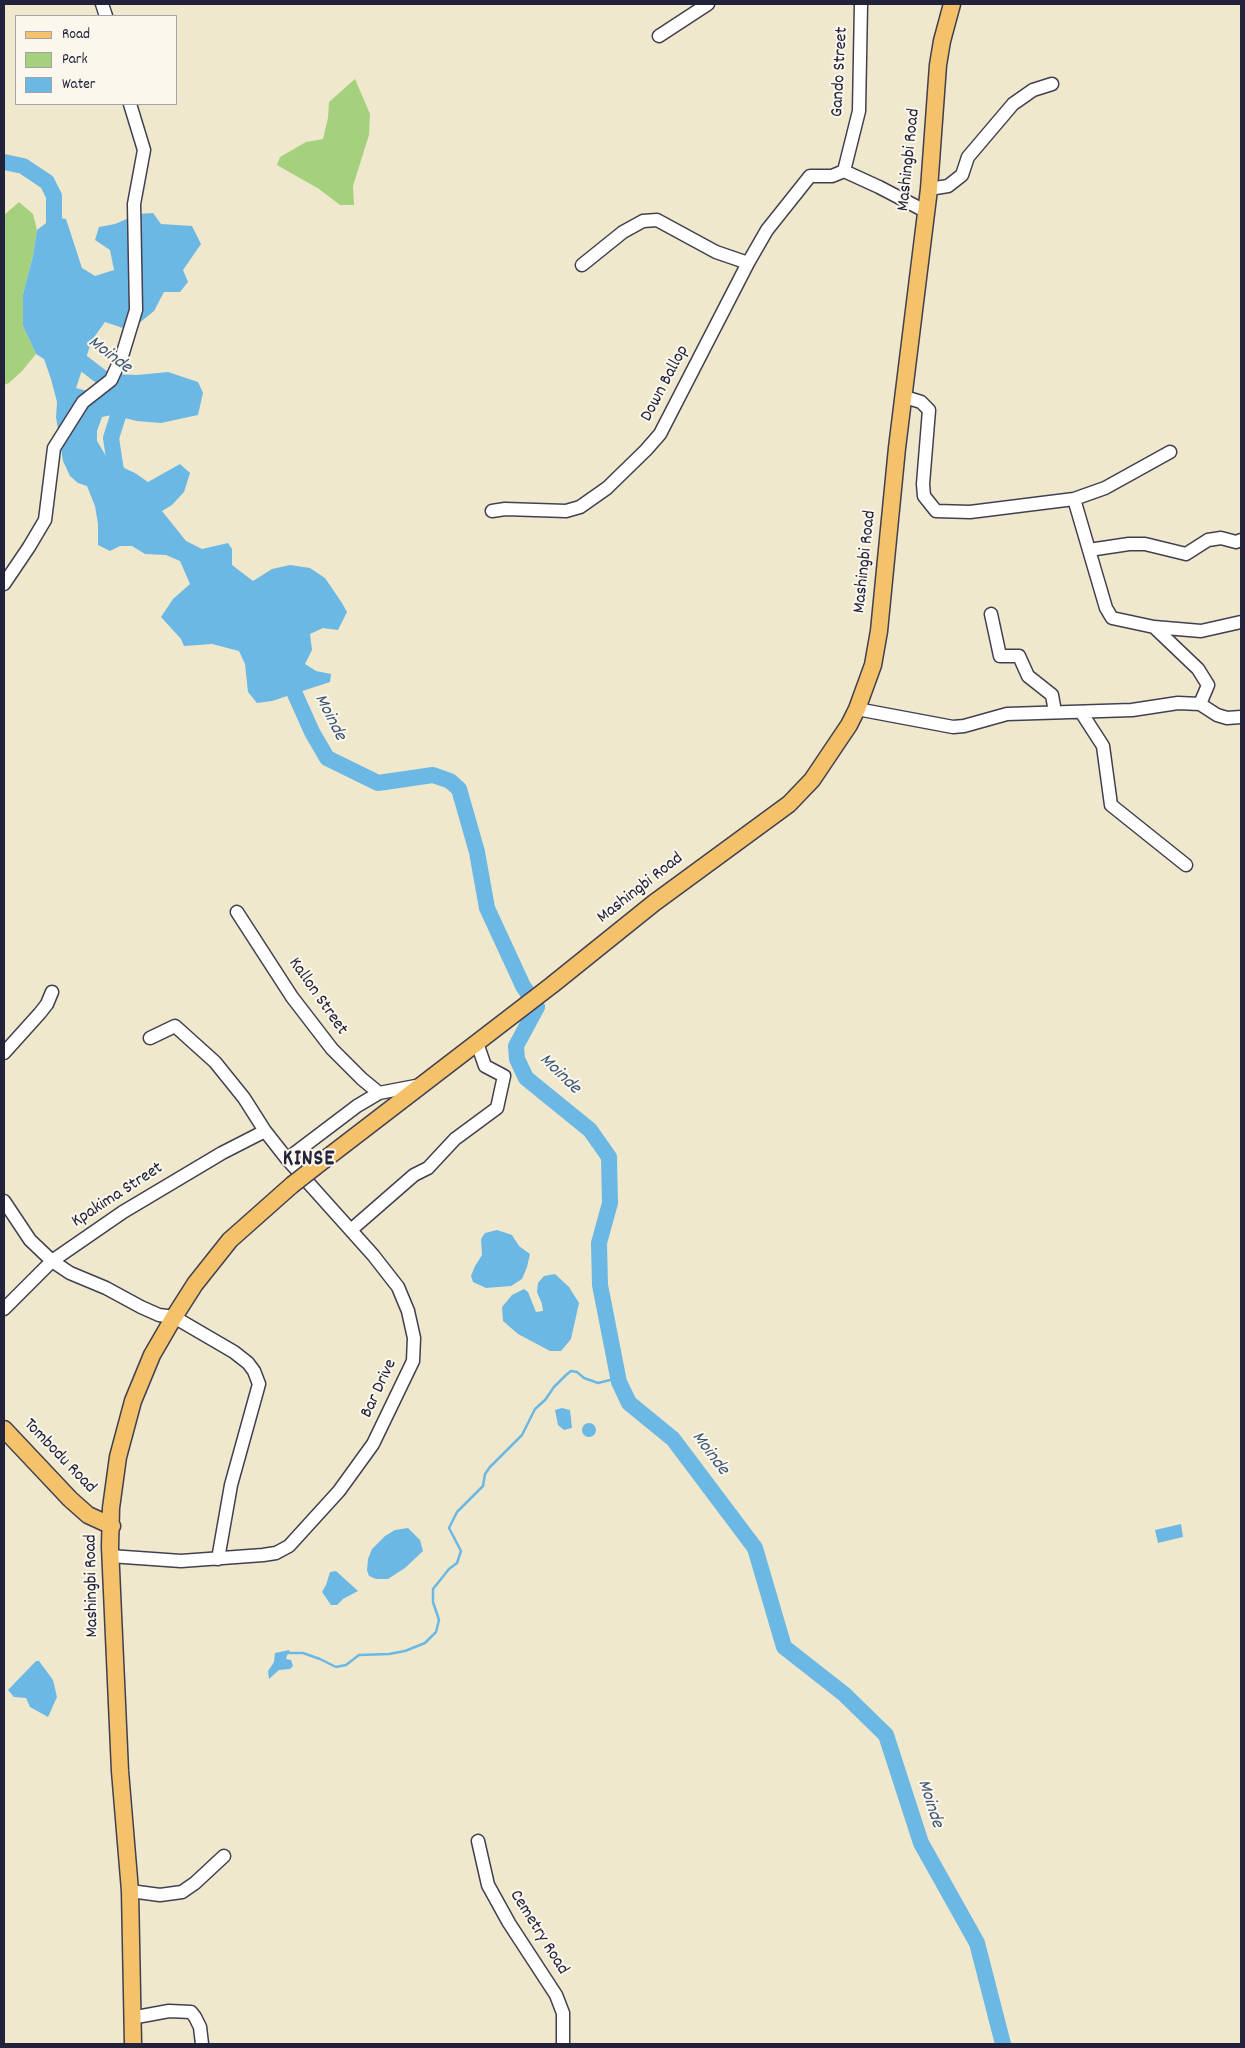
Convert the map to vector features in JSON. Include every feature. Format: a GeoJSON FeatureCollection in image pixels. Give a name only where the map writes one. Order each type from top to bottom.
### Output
{"type":"FeatureCollection","features":[{"type":"Feature","properties":{"kind":"main road","name":"Mashingbi Road"},"geometry":{"type":"LineString","coordinates":[[477,1043],[654,903],[789,804],[812,780],[849,725],[857,709],[873,664],[879,631],[897,448],[905,397],[928,189],[938,65],[942,40],[952,4]]}},
{"type":"Feature","properties":{"kind":"main road"},"geometry":{"type":"LineString","coordinates":[[421,1085],[477,1043]]}},
{"type":"Feature","properties":{"kind":"main road","name":"Mashingbi Road"},"geometry":{"type":"LineString","coordinates":[[133,2044],[130,1891],[120,1771],[110,1556],[111,1508],[118,1457],[134,1400],[152,1355],[174,1317],[195,1284],[225,1246],[245,1225],[292,1185],[421,1085]]}},
{"type":"Feature","properties":{"kind":"main road","name":"Tombodu Road"},"geometry":{"type":"LineString","coordinates":[[4,1429],[88,1516],[112,1526]]}},
{"type":"Feature","properties":{"kind":"street"},"geometry":{"type":"LineString","coordinates":[[659,36],[708,4]]}},
{"type":"Feature","properties":{"kind":"street","name":"Gando Street"},"geometry":{"type":"LineString","coordinates":[[844,171],[859,112],[861,4]]}},
{"type":"Feature","properties":{"kind":"street"},"geometry":{"type":"LineString","coordinates":[[928,189],[948,186],[962,175],[968,157],[1013,104],[1034,90],[1052,84]]}},
{"type":"Feature","properties":{"kind":"street"},"geometry":{"type":"LineString","coordinates":[[4,584],[45,520],[54,448],[83,402],[111,380],[122,356],[136,310],[134,204],[144,150],[130,105]]}},
{"type":"Feature","properties":{"kind":"street"},"geometry":{"type":"LineString","coordinates":[[844,171],[925,211]]}},
{"type":"Feature","properties":{"kind":"street","name":"Down Ballop"},"geometry":{"type":"LineString","coordinates":[[492,511],[505,509],[545,511],[573,509],[580,507],[621,475],[660,434],[748,262],[767,230],[810,176],[832,176],[844,171]]}},
{"type":"Feature","properties":{"kind":"street"},"geometry":{"type":"LineString","coordinates":[[582,265],[624,232],[643,221],[658,220],[716,252],[748,262]]}},
{"type":"Feature","properties":{"kind":"street"},"geometry":{"type":"LineString","coordinates":[[905,397],[921,402],[929,410],[923,484],[924,496],[936,511],[970,512],[1074,498],[1105,488],[1170,452]]}},
{"type":"Feature","properties":{"kind":"street"},"geometry":{"type":"LineString","coordinates":[[1074,498],[1106,608],[1112,618],[1154,627],[1201,631],[1241,622]]}},
{"type":"Feature","properties":{"kind":"street"},"geometry":{"type":"LineString","coordinates":[[1089,550],[1130,544],[1146,544],[1186,554],[1208,540],[1221,538],[1236,542],[1241,540]]}},
{"type":"Feature","properties":{"kind":"street"},"geometry":{"type":"LineString","coordinates":[[991,614],[1000,656],[1019,656],[1028,676],[1052,695],[1055,712]]}},
{"type":"Feature","properties":{"kind":"street"},"geometry":{"type":"LineString","coordinates":[[1154,627],[1198,669],[1208,685],[1200,704]]}},
{"type":"Feature","properties":{"kind":"street"},"geometry":{"type":"LineString","coordinates":[[857,709],[953,727],[964,726],[1007,714],[1132,710],[1178,702],[1200,704],[1217,715],[1227,718],[1241,717]]}},
{"type":"Feature","properties":{"kind":"street"},"geometry":{"type":"LineString","coordinates":[[1081,712],[1103,746],[1111,804],[1186,865]]}},
{"type":"Feature","properties":{"kind":"street","name":"Kallon Street"},"geometry":{"type":"LineString","coordinates":[[237,912],[292,997],[332,1049],[379,1093]]}},
{"type":"Feature","properties":{"kind":"street"},"geometry":{"type":"LineString","coordinates":[[4,1053],[40,1013],[47,1004],[52,992]]}},
{"type":"Feature","properties":{"kind":"street","name":"Bar Drive"},"geometry":{"type":"LineString","coordinates":[[110,1556],[181,1561],[218,1559],[276,1553],[289,1546],[305,1531],[339,1491],[374,1444],[413,1361],[414,1338],[408,1311],[398,1287],[352,1229],[287,1159],[265,1131],[244,1098],[215,1062],[175,1026],[150,1038]]}},
{"type":"Feature","properties":{"kind":"street"},"geometry":{"type":"LineString","coordinates":[[352,1229],[414,1176],[428,1168],[455,1139],[497,1108],[504,1076],[486,1066],[477,1043]]}},
{"type":"Feature","properties":{"kind":"street"},"geometry":{"type":"LineString","coordinates":[[287,1159],[357,1106],[379,1093],[421,1085]]}},
{"type":"Feature","properties":{"kind":"street","name":"Kpakima Street"},"geometry":{"type":"LineString","coordinates":[[4,1309],[52,1261],[123,1212],[201,1165],[265,1131]]}},
{"type":"Feature","properties":{"kind":"street"},"geometry":{"type":"LineString","coordinates":[[4,1200],[30,1240],[52,1261],[70,1273],[106,1288],[141,1307],[159,1315],[174,1317],[234,1352],[248,1363],[258,1376],[259,1384],[231,1485],[218,1559]]}},
{"type":"Feature","properties":{"kind":"street","name":"Cemetry Road"},"geometry":{"type":"LineString","coordinates":[[478,1841],[488,1885],[556,1995],[563,2013],[563,2044]]}},
{"type":"Feature","properties":{"kind":"street"},"geometry":{"type":"LineString","coordinates":[[130,1891],[160,1895],[182,1892],[195,1883],[224,1856]]}},
{"type":"Feature","properties":{"kind":"street"},"geometry":{"type":"LineString","coordinates":[[131,2018],[169,2011],[191,2012],[200,2027],[202,2044]]}},
{"type":"Feature","properties":{"kind":"green space"},"geometry":{"type":"Polygon","coordinates":[[[355,79],[370,114],[369,135],[353,186],[354,205],[340,205],[319,189],[277,165],[280,157],[306,142],[323,139],[328,118],[329,102],[355,79]]]}},
{"type":"Feature","properties":{"kind":"green space"},"geometry":{"type":"Polygon","coordinates":[[[19,202],[33,214],[37,230],[33,256],[23,294],[23,326],[36,354],[22,371],[4,385],[4,215],[19,202]]]}},
{"type":"Feature","properties":{"kind":"water"},"geometry":{"type":"Polygon","coordinates":[[[153,213],[161,224],[192,226],[201,244],[183,270],[188,282],[180,292],[164,292],[154,311],[138,324],[123,328],[105,322],[92,340],[76,388],[91,392],[111,374],[137,375],[168,372],[198,382],[203,393],[198,415],[161,423],[137,421],[112,415],[102,417],[97,431],[97,441],[109,461],[135,473],[148,482],[180,464],[190,473],[184,492],[172,505],[162,511],[186,541],[202,549],[228,543],[232,549],[232,565],[253,581],[272,569],[290,565],[310,568],[325,578],[342,603],[347,612],[338,630],[323,628],[310,634],[312,650],[305,664],[316,671],[331,674],[330,682],[272,701],[257,703],[248,692],[245,664],[239,651],[212,644],[184,646],[181,639],[161,617],[173,599],[190,584],[180,561],[166,555],[145,554],[132,546],[120,546],[110,551],[98,545],[98,524],[95,506],[87,486],[78,483],[70,476],[63,461],[56,417],[57,402],[51,379],[44,359],[36,354],[23,326],[23,294],[33,256],[37,230],[54,217],[66,219],[82,268],[95,276],[114,270],[110,250],[95,240],[99,227],[115,224],[138,214],[153,213]]]}},
{"type":"Feature","properties":{"kind":"water"},"geometry":{"type":"Polygon","coordinates":[[[497,1230],[512,1235],[519,1246],[530,1254],[522,1279],[511,1286],[486,1288],[473,1282],[471,1276],[482,1255],[481,1239],[485,1233],[497,1230]]]}},
{"type":"Feature","properties":{"kind":"water"},"geometry":{"type":"Polygon","coordinates":[[[555,1274],[569,1287],[579,1303],[571,1339],[561,1351],[550,1351],[518,1334],[503,1321],[502,1307],[512,1295],[524,1289],[528,1292],[536,1312],[543,1311],[537,1292],[538,1283],[544,1276],[555,1274]]]}},
{"type":"Feature","properties":{"kind":"water"},"geometry":{"type":"Polygon","coordinates":[[[562,1408],[570,1410],[572,1428],[564,1430],[558,1425],[555,1410],[562,1408]]]}},
{"type":"Feature","properties":{"kind":"water"},"geometry":{"type":"Polygon","coordinates":[[[589,1423],[594,1425],[596,1430],[594,1435],[589,1437],[584,1435],[582,1430],[584,1425],[589,1423]]]}},
{"type":"Feature","properties":{"kind":"water"},"geometry":{"type":"Polygon","coordinates":[[[1181,1524],[1183,1537],[1158,1543],[1155,1530],[1181,1524]]]}},
{"type":"Feature","properties":{"kind":"water"},"geometry":{"type":"Polygon","coordinates":[[[408,1528],[420,1540],[423,1551],[405,1568],[388,1579],[376,1579],[369,1576],[367,1570],[368,1559],[372,1549],[385,1536],[395,1530],[408,1528]]]}},
{"type":"Feature","properties":{"kind":"water"},"geometry":{"type":"Polygon","coordinates":[[[336,1571],[358,1591],[343,1599],[337,1605],[331,1605],[322,1592],[330,1572],[336,1571]]]}},
{"type":"Feature","properties":{"kind":"water"},"geometry":{"type":"Polygon","coordinates":[[[289,1650],[290,1653],[286,1659],[291,1660],[293,1666],[290,1669],[279,1670],[269,1679],[268,1671],[274,1662],[275,1653],[289,1650]]]}},
{"type":"Feature","properties":{"kind":"water"},"geometry":{"type":"Polygon","coordinates":[[[36,1661],[39,1661],[53,1680],[57,1697],[48,1717],[30,1707],[26,1698],[14,1697],[8,1690],[36,1661]]]}},
{"type":"Feature","properties":{"kind":"waterway","name":"Moinde"},"geometry":{"type":"LineString","coordinates":[[4,162],[23,166],[47,182],[54,196],[54,239]]}},
{"type":"Feature","properties":{"kind":"waterway","name":"Moinde"},"geometry":{"type":"LineString","coordinates":[[66,350],[108,382],[119,385],[125,394],[111,438],[118,484]]}},
{"type":"Feature","properties":{"kind":"waterway","name":"Moinde"},"geometry":{"type":"LineString","coordinates":[[291,673],[295,694],[312,732],[327,758],[378,783],[433,775],[450,781],[459,789],[477,852],[487,908],[523,986],[537,1007],[516,1046],[517,1059],[526,1078],[590,1130],[609,1157],[610,1203],[599,1243],[600,1285],[619,1382],[629,1403],[673,1439],[755,1548],[784,1647],[844,1694],[886,1735],[921,1843],[977,1943],[1003,2044]]}},
{"type":"Feature","properties":{"kind":"waterway"},"geometry":{"type":"LineString","coordinates":[[290,1653],[303,1653],[336,1667],[346,1665],[359,1655],[389,1654],[405,1651],[425,1643],[436,1632],[439,1620],[433,1602],[433,1589],[449,1569],[457,1563],[461,1551],[449,1528],[457,1512],[483,1486],[485,1474],[490,1467],[522,1435],[535,1409],[566,1375],[571,1371],[577,1372],[584,1378],[598,1383],[618,1378]]}},
{"type":"Feature","properties":{"kind":"district","name":"KINSE"},"geometry":{"type":"Point","coordinates":[309,1161]}}]}
